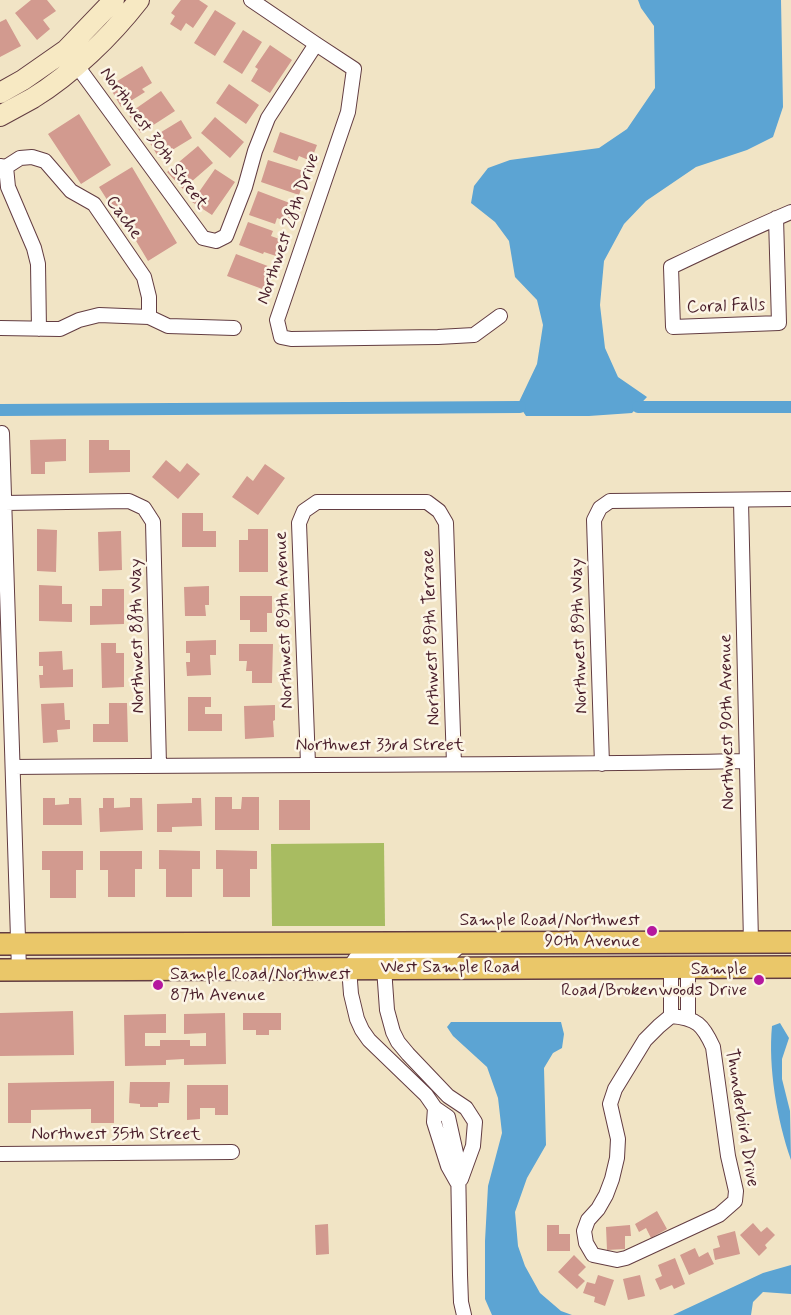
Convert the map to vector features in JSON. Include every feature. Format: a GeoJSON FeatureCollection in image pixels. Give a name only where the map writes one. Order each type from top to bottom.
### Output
{"type":"FeatureCollection","features":[{"type":"Feature","properties":{"kind":"main road"},"geometry":{"type":"LineString","coordinates":[[594,967],[627,957],[733,956],[745,952],[751,942]]}},
{"type":"Feature","properties":{"kind":"main road","name":"West Sample Road"},"geometry":{"type":"LineString","coordinates":[[9,944],[791,942]]}},
{"type":"Feature","properties":{"kind":"main road","name":"West Sample Road"},"geometry":{"type":"LineString","coordinates":[[9,970],[680,968],[787,963]]}},
{"type":"Feature","properties":{"kind":"street"},"geometry":{"type":"LineString","coordinates":[[0,116],[34,97],[71,58],[114,0]]}},
{"type":"Feature","properties":{"kind":"street"},"geometry":{"type":"LineString","coordinates":[[0,93],[71,58],[116,28],[139,0]]}},
{"type":"Feature","properties":{"kind":"street","name":"Northwest 28th Drive"},"geometry":{"type":"LineString","coordinates":[[251,0],[354,69],[348,112],[276,320],[281,337],[314,339],[474,336],[500,316]]}},
{"type":"Feature","properties":{"kind":"street","name":"Northwest 30th Street"},"geometry":{"type":"LineString","coordinates":[[71,58],[203,238],[216,241],[226,236],[268,118],[316,44]]}},
{"type":"Feature","properties":{"kind":"street","name":"Cache"},"geometry":{"type":"LineString","coordinates":[[39,329],[38,264],[34,248],[8,187],[3,166],[20,158],[33,157],[45,161],[71,191],[93,204],[144,277],[149,297],[149,317]]}},
{"type":"Feature","properties":{"kind":"street","name":"Coral Falls"},"geometry":{"type":"LineString","coordinates":[[776,218],[779,323],[673,327],[671,267],[776,218],[791,212]]}},
{"type":"Feature","properties":{"kind":"street"},"geometry":{"type":"LineString","coordinates":[[0,328],[60,328],[99,315],[149,317],[168,326],[234,328]]}},
{"type":"Feature","properties":{"kind":"street"},"geometry":{"type":"LineString","coordinates":[[2,433],[13,767],[9,970]]}},
{"type":"Feature","properties":{"kind":"street"},"geometry":{"type":"LineString","coordinates":[[741,501],[791,499]]}},
{"type":"Feature","properties":{"kind":"street","name":"Northwest 88th Way"},"geometry":{"type":"LineString","coordinates":[[5,503],[129,501],[144,508],[153,522],[159,765]]}},
{"type":"Feature","properties":{"kind":"street","name":"Northwest 89th Way"},"geometry":{"type":"LineString","coordinates":[[602,764],[594,520],[600,508],[610,501],[741,501]]}},
{"type":"Feature","properties":{"kind":"street","name":"Northwest 90th Avenue"},"geometry":{"type":"LineString","coordinates":[[741,501],[751,942]]}},
{"type":"Feature","properties":{"kind":"street","name":"Northwest 89th Avenue"},"geometry":{"type":"LineString","coordinates":[[308,764],[299,523],[304,511],[317,502],[427,502],[439,511]]}},
{"type":"Feature","properties":{"kind":"street","name":"Northwest 89th Terrace"},"geometry":{"type":"LineString","coordinates":[[439,511],[446,523],[454,765]]}},
{"type":"Feature","properties":{"kind":"street","name":"Northwest 33rd Street"},"geometry":{"type":"LineString","coordinates":[[13,767],[602,764],[747,761]]}},
{"type":"Feature","properties":{"kind":"street"},"geometry":{"type":"LineString","coordinates":[[459,1186],[448,1166],[434,1122],[435,1108],[426,1095],[369,1040],[362,1030],[353,1008],[349,968],[356,958],[372,954],[451,954],[462,943]]}},
{"type":"Feature","properties":{"kind":"street"},"geometry":{"type":"LineString","coordinates":[[384,968],[387,1010],[398,1042],[448,1096],[466,1108],[475,1122],[473,1146],[459,1186],[459,1275],[464,1315]]}},
{"type":"Feature","properties":{"kind":"street"},"geometry":{"type":"LineString","coordinates":[[680,968],[688,1018],[671,1016],[680,968]]}},
{"type":"Feature","properties":{"kind":"street","name":"Thunderbird Drive"},"geometry":{"type":"LineString","coordinates":[[671,1016],[645,1040],[615,1089],[610,1104],[618,1139],[617,1158],[606,1195],[588,1220],[584,1231],[586,1243],[593,1255],[617,1260],[626,1258],[719,1215],[735,1201],[736,1191],[728,1156],[713,1047],[707,1033],[699,1024],[688,1018]]}},
{"type":"Feature","properties":{"kind":"street"},"geometry":{"type":"LineString","coordinates":[[435,1108],[448,1096]]}},
{"type":"Feature","properties":{"kind":"street","name":"Northwest 35th Street"},"geometry":{"type":"LineString","coordinates":[[0,1154],[232,1152]]}},
{"type":"Feature","properties":{"kind":"green space"},"geometry":{"type":"Polygon","coordinates":[[[384,843],[385,926],[272,926],[271,844],[384,843]]]}},
{"type":"Feature","properties":{"kind":"water"},"geometry":{"type":"Polygon","coordinates":[[[638,0],[781,0],[783,107],[773,137],[747,150],[696,167],[646,201],[624,224],[604,261],[600,305],[605,348],[618,377],[647,397],[632,413],[526,416],[518,404],[537,364],[543,325],[537,300],[515,277],[509,241],[495,222],[471,203],[474,186],[488,168],[510,160],[599,148],[627,129],[655,88],[654,26],[638,0]]]}},
{"type":"Feature","properties":{"kind":"water"},"geometry":{"type":"Polygon","coordinates":[[[451,1022],[561,1022],[564,1034],[562,1048],[553,1053],[544,1068],[546,1145],[527,1178],[515,1212],[518,1246],[525,1266],[540,1293],[561,1311],[572,1315],[492,1315],[485,1299],[488,1186],[502,1133],[498,1098],[487,1067],[453,1036],[447,1027],[451,1022]]]}},
{"type":"Feature","properties":{"kind":"water"},"geometry":{"type":"Polygon","coordinates":[[[780,1023],[789,1038],[782,1059],[782,1079],[790,1111],[791,1160],[778,1111],[771,1059],[772,1026],[780,1023]]]}},
{"type":"Feature","properties":{"kind":"water"},"geometry":{"type":"Polygon","coordinates":[[[791,1265],[791,1294],[763,1292],[753,1302],[751,1315],[673,1315],[763,1273],[791,1265]]]}},
{"type":"Feature","properties":{"kind":"building"},"geometry":{"type":"Polygon","coordinates":[[[31,0],[47,0],[56,11],[43,20],[50,29],[37,40],[15,13],[31,0]]]}},
{"type":"Feature","properties":{"kind":"building"},"geometry":{"type":"Polygon","coordinates":[[[181,0],[199,0],[208,6],[193,28],[186,23],[181,31],[170,24],[175,16],[171,13],[181,0]]]}},
{"type":"Feature","properties":{"kind":"building"},"geometry":{"type":"Polygon","coordinates":[[[215,10],[236,23],[215,56],[194,43],[215,10]]]}},
{"type":"Feature","properties":{"kind":"building"},"geometry":{"type":"Polygon","coordinates":[[[6,19],[21,46],[0,57],[0,22],[6,19]]]}},
{"type":"Feature","properties":{"kind":"building"},"geometry":{"type":"Polygon","coordinates":[[[243,30],[262,42],[242,74],[223,62],[243,30]]]}},
{"type":"Feature","properties":{"kind":"building"},"geometry":{"type":"Polygon","coordinates":[[[270,45],[292,60],[270,93],[251,81],[258,69],[255,67],[270,45]]]}},
{"type":"Feature","properties":{"kind":"building"},"geometry":{"type":"Polygon","coordinates":[[[142,66],[152,83],[142,89],[145,92],[121,107],[109,86],[142,66]]]}},
{"type":"Feature","properties":{"kind":"building"},"geometry":{"type":"Polygon","coordinates":[[[229,84],[259,105],[246,124],[216,103],[229,84]]]}},
{"type":"Feature","properties":{"kind":"building"},"geometry":{"type":"Polygon","coordinates":[[[161,91],[175,111],[141,133],[128,114],[161,91]]]}},
{"type":"Feature","properties":{"kind":"building"},"geometry":{"type":"Polygon","coordinates":[[[79,114],[111,165],[81,184],[48,134],[79,114]]]}},
{"type":"Feature","properties":{"kind":"building"},"geometry":{"type":"Polygon","coordinates":[[[215,117],[244,142],[230,158],[201,133],[215,117]]]}},
{"type":"Feature","properties":{"kind":"building"},"geometry":{"type":"Polygon","coordinates":[[[181,120],[192,138],[159,158],[148,140],[181,120]]]}},
{"type":"Feature","properties":{"kind":"building"},"geometry":{"type":"Polygon","coordinates":[[[280,132],[317,145],[311,161],[299,156],[297,161],[273,152],[280,132]]]}},
{"type":"Feature","properties":{"kind":"building"},"geometry":{"type":"Polygon","coordinates":[[[198,146],[213,163],[183,189],[167,172],[198,146]]]}},
{"type":"Feature","properties":{"kind":"building"},"geometry":{"type":"Polygon","coordinates":[[[268,160],[307,172],[299,195],[261,182],[268,160]]]}},
{"type":"Feature","properties":{"kind":"building"},"geometry":{"type":"Polygon","coordinates":[[[132,167],[177,243],[148,261],[126,224],[123,225],[99,187],[132,167]]]}},
{"type":"Feature","properties":{"kind":"building"},"geometry":{"type":"Polygon","coordinates":[[[215,169],[235,182],[212,215],[192,202],[215,169]]]}},
{"type":"Feature","properties":{"kind":"building"},"geometry":{"type":"Polygon","coordinates":[[[258,191],[295,205],[288,222],[277,218],[275,224],[249,215],[258,191]]]}},
{"type":"Feature","properties":{"kind":"building"},"geometry":{"type":"Polygon","coordinates":[[[248,222],[273,231],[271,236],[282,240],[276,256],[239,245],[248,222]]]}},
{"type":"Feature","properties":{"kind":"building"},"geometry":{"type":"Polygon","coordinates":[[[236,254],[273,268],[265,290],[227,276],[236,254]]]}},
{"type":"Feature","properties":{"kind":"building"},"geometry":{"type":"Polygon","coordinates":[[[66,439],[66,461],[45,462],[45,474],[31,474],[30,440],[66,439]]]}},
{"type":"Feature","properties":{"kind":"building"},"geometry":{"type":"Polygon","coordinates":[[[89,440],[109,440],[109,450],[130,450],[130,472],[89,473],[89,440]]]}},
{"type":"Feature","properties":{"kind":"building"},"geometry":{"type":"Polygon","coordinates":[[[166,460],[180,472],[187,463],[200,474],[178,499],[152,477],[166,460]]]}},
{"type":"Feature","properties":{"kind":"building"},"geometry":{"type":"Polygon","coordinates":[[[265,464],[285,478],[258,515],[232,497],[247,476],[253,481],[265,464]]]}},
{"type":"Feature","properties":{"kind":"building"},"geometry":{"type":"Polygon","coordinates":[[[182,513],[203,513],[203,531],[216,531],[216,547],[182,547],[182,513]]]}},
{"type":"Feature","properties":{"kind":"building"},"geometry":{"type":"Polygon","coordinates":[[[37,529],[57,530],[56,572],[37,571],[37,529]]]}},
{"type":"Feature","properties":{"kind":"building"},"geometry":{"type":"Polygon","coordinates":[[[248,529],[268,529],[268,572],[239,572],[239,540],[248,540],[248,529]]]}},
{"type":"Feature","properties":{"kind":"building"},"geometry":{"type":"Polygon","coordinates":[[[121,531],[122,570],[99,571],[98,532],[121,531]]]}},
{"type":"Feature","properties":{"kind":"building"},"geometry":{"type":"Polygon","coordinates":[[[39,585],[62,586],[62,604],[72,604],[72,622],[39,621],[39,585]]]}},
{"type":"Feature","properties":{"kind":"building"},"geometry":{"type":"Polygon","coordinates":[[[209,586],[209,605],[205,605],[206,616],[185,616],[184,587],[209,586]]]}},
{"type":"Feature","properties":{"kind":"building"},"geometry":{"type":"Polygon","coordinates":[[[102,589],[124,589],[124,624],[90,625],[90,606],[102,606],[102,589]]]}},
{"type":"Feature","properties":{"kind":"building"},"geometry":{"type":"Polygon","coordinates":[[[240,596],[272,596],[272,613],[267,613],[267,632],[250,632],[250,620],[240,620],[240,596]]]}},
{"type":"Feature","properties":{"kind":"building"},"geometry":{"type":"Polygon","coordinates":[[[216,640],[216,655],[210,655],[211,675],[187,676],[186,662],[190,662],[190,653],[186,653],[186,641],[216,640]]]}},
{"type":"Feature","properties":{"kind":"building"},"geometry":{"type":"Polygon","coordinates":[[[101,643],[116,643],[116,653],[124,653],[124,687],[102,688],[101,643]]]}},
{"type":"Feature","properties":{"kind":"building"},"geometry":{"type":"Polygon","coordinates":[[[239,644],[273,644],[272,683],[252,683],[252,671],[246,671],[247,661],[239,661],[239,644]]]}},
{"type":"Feature","properties":{"kind":"building"},"geometry":{"type":"Polygon","coordinates":[[[62,651],[63,670],[73,669],[73,687],[40,688],[39,675],[43,675],[43,666],[39,666],[39,652],[62,651]]]}},
{"type":"Feature","properties":{"kind":"building"},"geometry":{"type":"Polygon","coordinates":[[[188,697],[211,697],[211,707],[205,707],[205,714],[222,714],[222,731],[188,731],[188,697]]]}},
{"type":"Feature","properties":{"kind":"building"},"geometry":{"type":"Polygon","coordinates":[[[64,703],[65,720],[70,720],[70,729],[57,730],[58,742],[43,743],[41,704],[64,703]]]}},
{"type":"Feature","properties":{"kind":"building"},"geometry":{"type":"Polygon","coordinates":[[[109,703],[127,703],[128,742],[93,742],[93,724],[109,724],[109,703]]]}},
{"type":"Feature","properties":{"kind":"building"},"geometry":{"type":"Polygon","coordinates":[[[275,705],[274,737],[245,739],[244,706],[275,705]]]}},
{"type":"Feature","properties":{"kind":"building"},"geometry":{"type":"Polygon","coordinates":[[[215,797],[232,797],[232,809],[241,809],[242,797],[259,797],[259,830],[215,830],[215,797]]]}},
{"type":"Feature","properties":{"kind":"building"},"geometry":{"type":"Polygon","coordinates":[[[43,798],[55,798],[55,805],[69,804],[69,798],[81,798],[82,825],[43,825],[43,798]]]}},
{"type":"Feature","properties":{"kind":"building"},"geometry":{"type":"Polygon","coordinates":[[[103,798],[114,798],[114,808],[130,807],[130,798],[142,798],[143,830],[100,832],[99,808],[103,808],[103,798]]]}},
{"type":"Feature","properties":{"kind":"building"},"geometry":{"type":"Polygon","coordinates":[[[192,798],[201,798],[202,826],[172,827],[172,832],[157,832],[157,804],[192,803],[192,798]]]}},
{"type":"Feature","properties":{"kind":"building"},"geometry":{"type":"Polygon","coordinates":[[[279,800],[310,800],[310,830],[279,830],[279,800]]]}},
{"type":"Feature","properties":{"kind":"building"},"geometry":{"type":"Polygon","coordinates":[[[159,850],[200,851],[200,869],[192,869],[192,897],[166,897],[166,869],[159,869],[159,850]]]}},
{"type":"Feature","properties":{"kind":"building"},"geometry":{"type":"Polygon","coordinates":[[[216,850],[257,851],[257,869],[250,869],[250,897],[223,897],[223,869],[216,869],[216,850]]]}},
{"type":"Feature","properties":{"kind":"building"},"geometry":{"type":"Polygon","coordinates":[[[42,851],[83,851],[83,870],[76,870],[76,898],[50,898],[50,870],[42,870],[42,851]]]}},
{"type":"Feature","properties":{"kind":"building"},"geometry":{"type":"Polygon","coordinates":[[[100,851],[142,851],[142,869],[135,869],[135,897],[108,897],[108,870],[100,870],[100,851]]]}},
{"type":"Feature","properties":{"kind":"building"},"geometry":{"type":"Polygon","coordinates":[[[73,1011],[74,1055],[0,1056],[0,1013],[73,1011]]]}},
{"type":"Feature","properties":{"kind":"building"},"geometry":{"type":"Polygon","coordinates":[[[225,1013],[226,1064],[184,1065],[184,1059],[166,1060],[166,1065],[125,1066],[124,1015],[166,1014],[166,1033],[145,1033],[145,1046],[160,1046],[160,1040],[190,1040],[190,1046],[206,1046],[206,1033],[184,1034],[184,1014],[225,1013]]]}},
{"type":"Feature","properties":{"kind":"building"},"geometry":{"type":"Polygon","coordinates":[[[243,1013],[281,1013],[281,1030],[269,1030],[269,1035],[256,1035],[256,1030],[243,1030],[243,1013]]]}},
{"type":"Feature","properties":{"kind":"building"},"geometry":{"type":"Polygon","coordinates":[[[114,1081],[114,1123],[91,1123],[91,1109],[31,1110],[31,1123],[8,1123],[8,1083],[114,1081]]]}},
{"type":"Feature","properties":{"kind":"building"},"geometry":{"type":"Polygon","coordinates":[[[130,1082],[170,1082],[169,1103],[158,1103],[158,1107],[140,1107],[140,1104],[129,1103],[130,1082]]]}},
{"type":"Feature","properties":{"kind":"building"},"geometry":{"type":"Polygon","coordinates":[[[187,1085],[228,1085],[228,1115],[215,1115],[215,1108],[200,1108],[200,1119],[187,1120],[187,1085]]]}},
{"type":"Feature","properties":{"kind":"building"},"geometry":{"type":"Polygon","coordinates":[[[657,1211],[667,1229],[651,1238],[646,1228],[639,1232],[635,1224],[657,1211]]]}},
{"type":"Feature","properties":{"kind":"building"},"geometry":{"type":"Polygon","coordinates":[[[753,1223],[761,1232],[767,1227],[775,1235],[765,1245],[767,1248],[759,1256],[740,1235],[753,1223]]]}},
{"type":"Feature","properties":{"kind":"building"},"geometry":{"type":"Polygon","coordinates":[[[328,1224],[329,1254],[316,1255],[315,1225],[328,1224]]]}},
{"type":"Feature","properties":{"kind":"building"},"geometry":{"type":"Polygon","coordinates":[[[547,1225],[559,1225],[559,1234],[570,1234],[570,1251],[547,1251],[547,1225]]]}},
{"type":"Feature","properties":{"kind":"building"},"geometry":{"type":"Polygon","coordinates":[[[630,1225],[631,1236],[625,1236],[625,1249],[607,1250],[606,1227],[630,1225]]]}},
{"type":"Feature","properties":{"kind":"building"},"geometry":{"type":"Polygon","coordinates":[[[735,1231],[740,1254],[715,1260],[713,1249],[720,1247],[717,1236],[735,1231]]]}},
{"type":"Feature","properties":{"kind":"building"},"geometry":{"type":"Polygon","coordinates":[[[695,1248],[699,1257],[708,1252],[714,1264],[689,1275],[680,1255],[695,1248]]]}},
{"type":"Feature","properties":{"kind":"building"},"geometry":{"type":"Polygon","coordinates":[[[574,1255],[586,1267],[578,1275],[585,1281],[577,1289],[558,1272],[574,1255]]]}},
{"type":"Feature","properties":{"kind":"building"},"geometry":{"type":"Polygon","coordinates":[[[675,1258],[685,1284],[674,1289],[672,1285],[660,1290],[655,1279],[662,1276],[658,1265],[675,1258]]]}},
{"type":"Feature","properties":{"kind":"building"},"geometry":{"type":"Polygon","coordinates":[[[598,1275],[614,1280],[605,1306],[594,1302],[595,1297],[583,1293],[587,1282],[595,1284],[598,1275]]]}},
{"type":"Feature","properties":{"kind":"building"},"geometry":{"type":"Polygon","coordinates":[[[640,1275],[645,1296],[628,1300],[623,1279],[640,1275]]]}},
{"type":"Feature","properties":{"kind":"waterway"},"geometry":{"type":"LineString","coordinates":[[0,410],[520,407]]}},
{"type":"Feature","properties":{"kind":"waterway"},"geometry":{"type":"LineString","coordinates":[[638,407],[791,407]]}},
{"type":"Feature","properties":{"kind":"place","name":"Sample Road/Northwest 90th Avenue"},"geometry":{"type":"Point","coordinates":[652,931]}},
{"type":"Feature","properties":{"kind":"place","name":"Sample Road/Brokenwoods Drive"},"geometry":{"type":"Point","coordinates":[759,980]}},
{"type":"Feature","properties":{"kind":"place","name":"Sample Road/Northwest 87th Avenue"},"geometry":{"type":"Point","coordinates":[158,985]}}]}
